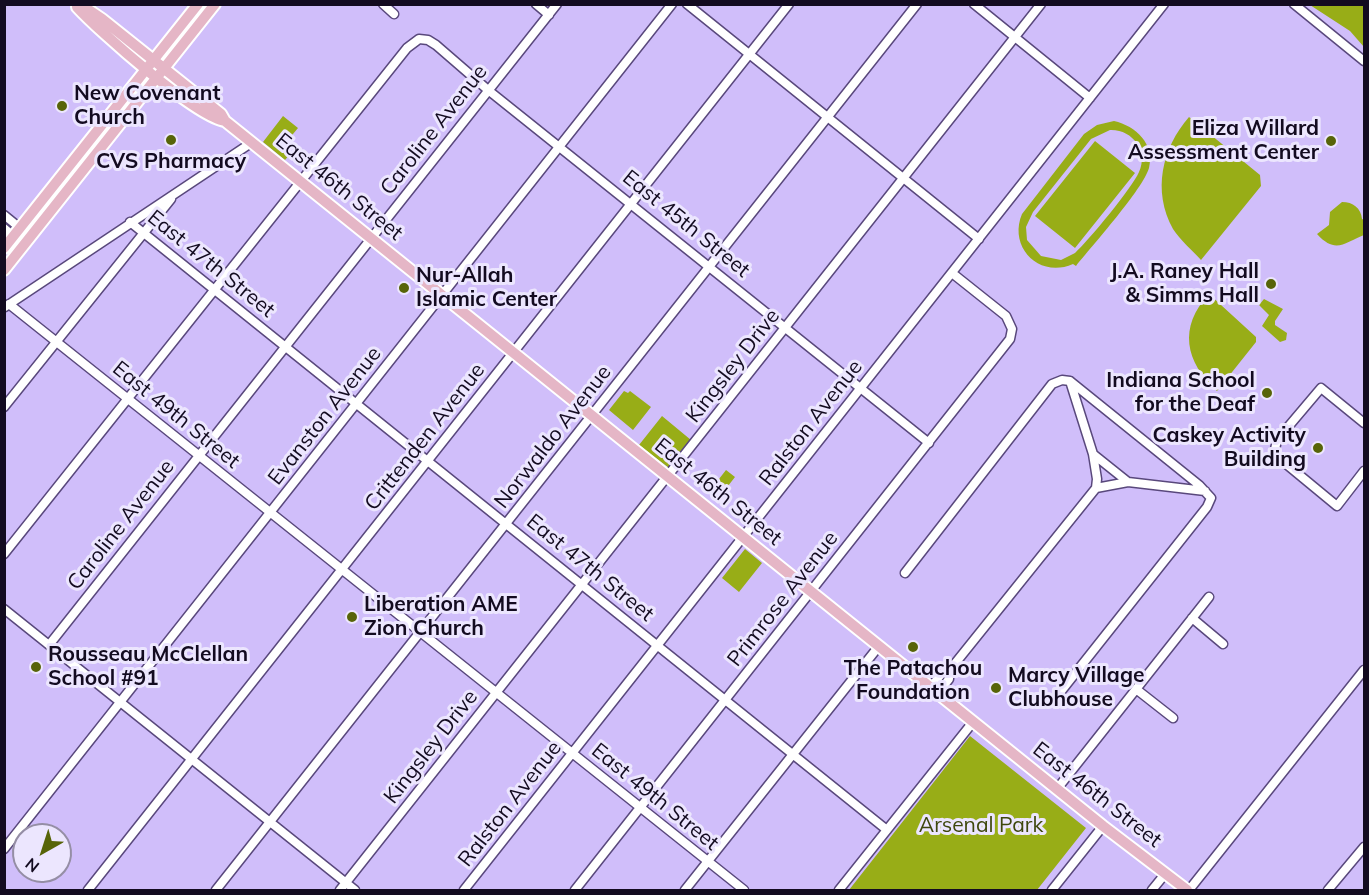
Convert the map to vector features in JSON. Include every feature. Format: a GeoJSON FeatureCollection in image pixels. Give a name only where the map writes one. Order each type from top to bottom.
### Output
{"type":"FeatureCollection","features":[{"type":"Feature","properties":{"kind":"main road","name":"East 46th Street"},"geometry":{"type":"LineString","coordinates":[[75,4],[96,27],[150,64]]}},
{"type":"Feature","properties":{"kind":"main road","name":"East 46th Street"},"geometry":{"type":"LineString","coordinates":[[80,4],[161,73],[221,114],[225,122],[251,143],[1103,826],[1188,891]]}},
{"type":"Feature","properties":{"kind":"main road"},"geometry":{"type":"LineString","coordinates":[[4,248],[198,4]]}},
{"type":"Feature","properties":{"kind":"main road"},"geometry":{"type":"LineString","coordinates":[[4,270],[215,4]]}},
{"type":"Feature","properties":{"kind":"street"},"geometry":{"type":"LineString","coordinates":[[383,4],[394,14]]}},
{"type":"Feature","properties":{"kind":"street"},"geometry":{"type":"LineString","coordinates":[[536,4],[549,15]]}},
{"type":"Feature","properties":{"kind":"street","name":"Caroline Avenue"},"geometry":{"type":"LineString","coordinates":[[49,645],[557,4]]}},
{"type":"Feature","properties":{"kind":"street","name":"Evanston Avenue"},"geometry":{"type":"LineString","coordinates":[[4,849],[672,4]]}},
{"type":"Feature","properties":{"kind":"street"},"geometry":{"type":"LineString","coordinates":[[687,4],[979,239]]}},
{"type":"Feature","properties":{"kind":"street","name":"Crittenden Avenue"},"geometry":{"type":"LineString","coordinates":[[88,891],[789,4]]}},
{"type":"Feature","properties":{"kind":"street","name":"Norwaldo Avenue"},"geometry":{"type":"LineString","coordinates":[[216,891],[917,4]]}},
{"type":"Feature","properties":{"kind":"street"},"geometry":{"type":"LineString","coordinates":[[974,4],[1090,98]]}},
{"type":"Feature","properties":{"kind":"street","name":"Kingsley Drive"},"geometry":{"type":"LineString","coordinates":[[343,887],[1041,4]]}},
{"type":"Feature","properties":{"kind":"street","name":"Ralston Avenue"},"geometry":{"type":"LineString","coordinates":[[464,891],[1164,4]]}},
{"type":"Feature","properties":{"kind":"street"},"geometry":{"type":"LineString","coordinates":[[1294,4],[1365,61]]}},
{"type":"Feature","properties":{"kind":"street","name":"East 45th Street"},"geometry":{"type":"LineString","coordinates":[[300,182],[407,48],[419,39],[434,43],[488,90],[929,442]]}},
{"type":"Feature","properties":{"kind":"street"},"geometry":{"type":"LineString","coordinates":[[7,306],[251,143]]}},
{"type":"Feature","properties":{"kind":"street"},"geometry":{"type":"LineString","coordinates":[[4,554],[300,182]]}},
{"type":"Feature","properties":{"kind":"street"},"geometry":{"type":"LineString","coordinates":[[4,407],[174,194]]}},
{"type":"Feature","properties":{"kind":"street"},"geometry":{"type":"LineString","coordinates":[[4,215],[28,241]]}},
{"type":"Feature","properties":{"kind":"street","name":"East 47th Street"},"geometry":{"type":"LineString","coordinates":[[130,222],[887,830]]}},
{"type":"Feature","properties":{"kind":"street"},"geometry":{"type":"LineString","coordinates":[[4,228],[18,232]]}},
{"type":"Feature","properties":{"kind":"street","name":"Primrose Avenue"},"geometry":{"type":"LineString","coordinates":[[575,891],[1008,342],[1011,327],[1006,316],[952,273]]}},
{"type":"Feature","properties":{"kind":"street","name":"East 49th Street"},"geometry":{"type":"LineString","coordinates":[[7,306],[128,399],[744,891]]}},
{"type":"Feature","properties":{"kind":"street"},"geometry":{"type":"LineString","coordinates":[[905,573],[1052,384],[1062,380],[1070,381],[1211,498],[1207,507],[1062,690]]}},
{"type":"Feature","properties":{"kind":"street"},"geometry":{"type":"LineString","coordinates":[[934,690],[950,679],[949,672],[1096,488],[1093,454],[1070,381]]}},
{"type":"Feature","properties":{"kind":"street"},"geometry":{"type":"LineString","coordinates":[[1365,423],[1321,388],[1277,440],[1274,454],[1337,506],[1365,471]]}},
{"type":"Feature","properties":{"kind":"street"},"geometry":{"type":"LineString","coordinates":[[1093,454],[1128,482]]}},
{"type":"Feature","properties":{"kind":"street"},"geometry":{"type":"LineString","coordinates":[[1096,488],[1128,482],[1205,491]]}},
{"type":"Feature","properties":{"kind":"street"},"geometry":{"type":"LineString","coordinates":[[1057,789],[1209,597]]}},
{"type":"Feature","properties":{"kind":"street"},"geometry":{"type":"LineString","coordinates":[[4,609],[192,759],[343,887],[355,891]]}},
{"type":"Feature","properties":{"kind":"street"},"geometry":{"type":"LineString","coordinates":[[1192,618],[1223,644]]}},
{"type":"Feature","properties":{"kind":"street"},"geometry":{"type":"LineString","coordinates":[[685,891],[879,646]]}},
{"type":"Feature","properties":{"kind":"street"},"geometry":{"type":"LineString","coordinates":[[1188,891],[1365,670]]}},
{"type":"Feature","properties":{"kind":"street"},"geometry":{"type":"LineString","coordinates":[[1136,689],[1173,718]]}},
{"type":"Feature","properties":{"kind":"street"},"geometry":{"type":"LineString","coordinates":[[839,891],[973,722]]}},
{"type":"Feature","properties":{"kind":"street"},"geometry":{"type":"LineString","coordinates":[[1052,891],[1103,826]]}},
{"type":"Feature","properties":{"kind":"street"},"geometry":{"type":"LineString","coordinates":[[1328,891],[1365,847]]}},
{"type":"Feature","properties":{"kind":"street"},"geometry":{"type":"LineString","coordinates":[[1152,891],[1165,874]]}},
{"type":"Feature","properties":{"kind":"green space"},"geometry":{"type":"Polygon","coordinates":[[[1310,5],[1364,5],[1364,47],[1350,31],[1310,5]]]}},
{"type":"Feature","properties":{"kind":"green space"},"geometry":{"type":"Polygon","coordinates":[[[283,116],[298,128],[283,146],[291,153],[285,160],[263,142],[283,116]]]}},
{"type":"Feature","properties":{"kind":"green space"},"geometry":{"type":"Polygon","coordinates":[[[1189,117],[1260,175],[1261,186],[1201,260],[1173,229],[1163,200],[1163,170],[1167,156],[1172,142],[1189,117]]]}},
{"type":"Feature","properties":{"kind":"green space"},"geometry":{"type":"Polygon","coordinates":[[[1114,121],[1130,127],[1142,137],[1146,144],[1150,159],[1149,168],[1127,203],[1076,266],[1073,264],[1060,268],[1038,263],[1023,248],[1019,238],[1022,214],[1084,134],[1097,125],[1114,121]],[[1110,130],[1091,139],[1033,212],[1026,227],[1027,240],[1041,256],[1061,260],[1075,253],[1110,214],[1135,180],[1142,164],[1140,149],[1131,137],[1110,130]]]}},
{"type":"Feature","properties":{"kind":"green space"},"geometry":{"type":"Polygon","coordinates":[[[1095,141],[1135,173],[1075,248],[1035,216],[1095,141]]]}},
{"type":"Feature","properties":{"kind":"green space"},"geometry":{"type":"Polygon","coordinates":[[[1342,202],[1353,204],[1358,209],[1364,220],[1364,235],[1340,245],[1330,244],[1317,234],[1329,225],[1330,212],[1342,202]]]}},
{"type":"Feature","properties":{"kind":"green space"},"geometry":{"type":"Polygon","coordinates":[[[1209,294],[1256,337],[1256,342],[1217,391],[1198,368],[1189,344],[1189,332],[1193,319],[1199,306],[1209,294]]]}},
{"type":"Feature","properties":{"kind":"green space"},"geometry":{"type":"Polygon","coordinates":[[[1264,299],[1283,309],[1275,325],[1287,333],[1286,340],[1280,342],[1262,326],[1269,315],[1259,305],[1264,299]]]}},
{"type":"Feature","properties":{"kind":"green space"},"geometry":{"type":"Polygon","coordinates":[[[624,391],[628,393],[630,391],[651,407],[633,430],[609,410],[624,391]]]}},
{"type":"Feature","properties":{"kind":"green space"},"geometry":{"type":"Polygon","coordinates":[[[662,416],[691,440],[669,468],[639,445],[662,416]]]}},
{"type":"Feature","properties":{"kind":"green space"},"geometry":{"type":"Polygon","coordinates":[[[726,470],[735,477],[721,495],[712,488],[726,470]]]}},
{"type":"Feature","properties":{"kind":"green space"},"geometry":{"type":"Polygon","coordinates":[[[745,549],[762,563],[739,592],[722,578],[745,549]]]}},
{"type":"Feature","properties":{"kind":"green space","name":"Arsenal Park"},"geometry":{"type":"Polygon","coordinates":[[[970,736],[1086,828],[1037,890],[849,890],[970,736]]]}},
{"type":"Feature","properties":{"kind":"place","name":"New Covenant Church"},"geometry":{"type":"Point","coordinates":[62,106]}},
{"type":"Feature","properties":{"kind":"place","name":"CVS Pharmacy"},"geometry":{"type":"Point","coordinates":[171,140]}},
{"type":"Feature","properties":{"kind":"place","name":"Eliza Willard Assessment Center"},"geometry":{"type":"Point","coordinates":[1331,141]}},
{"type":"Feature","properties":{"kind":"place","name":"J.A. Raney Hall & Simms Hall"},"geometry":{"type":"Point","coordinates":[1271,284]}},
{"type":"Feature","properties":{"kind":"place","name":"Nur-Allah Islamic Center"},"geometry":{"type":"Point","coordinates":[404,288]}},
{"type":"Feature","properties":{"kind":"place","name":"Indiana School for the Deaf"},"geometry":{"type":"Point","coordinates":[1267,393]}},
{"type":"Feature","properties":{"kind":"place","name":"Caskey Activity Building"},"geometry":{"type":"Point","coordinates":[1318,448]}},
{"type":"Feature","properties":{"kind":"place","name":"Liberation AME Zion Church"},"geometry":{"type":"Point","coordinates":[352,617]}},
{"type":"Feature","properties":{"kind":"place","name":"The Patachou Foundation"},"geometry":{"type":"Point","coordinates":[913,647]}},
{"type":"Feature","properties":{"kind":"place","name":"Rousseau McClellan School #91"},"geometry":{"type":"Point","coordinates":[36,667]}},
{"type":"Feature","properties":{"kind":"place","name":"Marcy Village Clubhouse"},"geometry":{"type":"Point","coordinates":[996,688]}}]}
